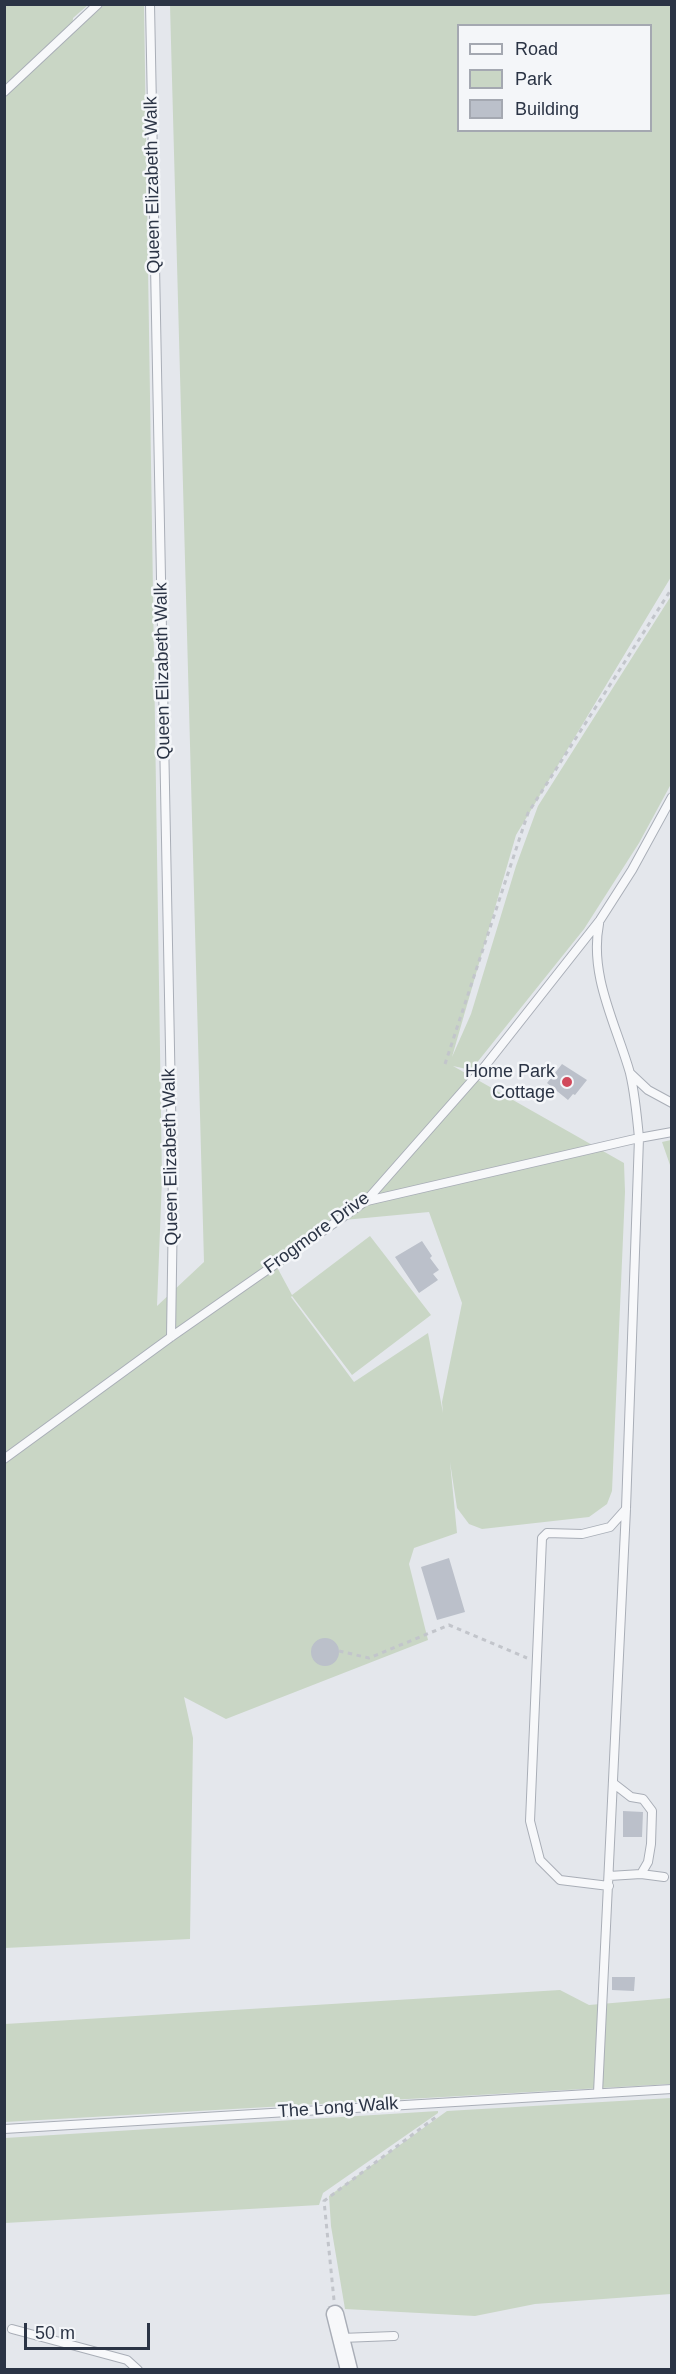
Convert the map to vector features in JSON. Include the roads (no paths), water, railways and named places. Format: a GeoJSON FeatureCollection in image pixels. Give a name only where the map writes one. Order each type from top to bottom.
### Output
{"type":"FeatureCollection","features":[{"type":"Feature","properties":{"kind":"street"},"geometry":{"type":"LineString","coordinates":[[335,2314],[349,2370]]}},
{"type":"Feature","properties":{"kind":"lane"},"geometry":{"type":"LineString","coordinates":[[4,92],[98,4]]}},
{"type":"Feature","properties":{"kind":"lane","name":"Queen Elizabeth Walk"},"geometry":{"type":"LineString","coordinates":[[150,4],[173,1205],[171,1337]]}},
{"type":"Feature","properties":{"kind":"lane","name":"Frogmore Drive"},"geometry":{"type":"LineString","coordinates":[[4,1459],[171,1337],[366,1201],[485,1066],[600,920],[632,870],[672,797]]}},
{"type":"Feature","properties":{"kind":"lane"},"geometry":{"type":"LineString","coordinates":[[598,2093],[626,1509],[639,1138],[636,1101],[629,1072],[604,997],[596,949],[600,920]]}},
{"type":"Feature","properties":{"kind":"lane"},"geometry":{"type":"LineString","coordinates":[[629,1072],[648,1090],[672,1103]]}},
{"type":"Feature","properties":{"kind":"lane"},"geometry":{"type":"LineString","coordinates":[[366,1201],[672,1132]]}},
{"type":"Feature","properties":{"kind":"lane"},"geometry":{"type":"LineString","coordinates":[[609,1886],[560,1880],[540,1860],[530,1821],[537,1662],[544,1534],[582,1534],[610,1527],[626,1509]]}},
{"type":"Feature","properties":{"kind":"lane"},"geometry":{"type":"LineString","coordinates":[[613,1783],[631,1797],[643,1799],[652,1811],[648,1862],[640,1874]]}},
{"type":"Feature","properties":{"kind":"lane"},"geometry":{"type":"LineString","coordinates":[[609,1876],[640,1874],[664,1877]]}},
{"type":"Feature","properties":{"kind":"lane","name":"The Long Walk"},"geometry":{"type":"LineString","coordinates":[[4,2129],[672,2089]]}},
{"type":"Feature","properties":{"kind":"lane"},"geometry":{"type":"LineString","coordinates":[[12,2329],[127,2360],[138,2370]]}},
{"type":"Feature","properties":{"kind":"lane"},"geometry":{"type":"LineString","coordinates":[[341,2338],[394,2336]]}},
{"type":"Feature","properties":{"kind":"place","name":"Home Park Cottage"},"geometry":{"type":"Point","coordinates":[567,1082]}}]}
